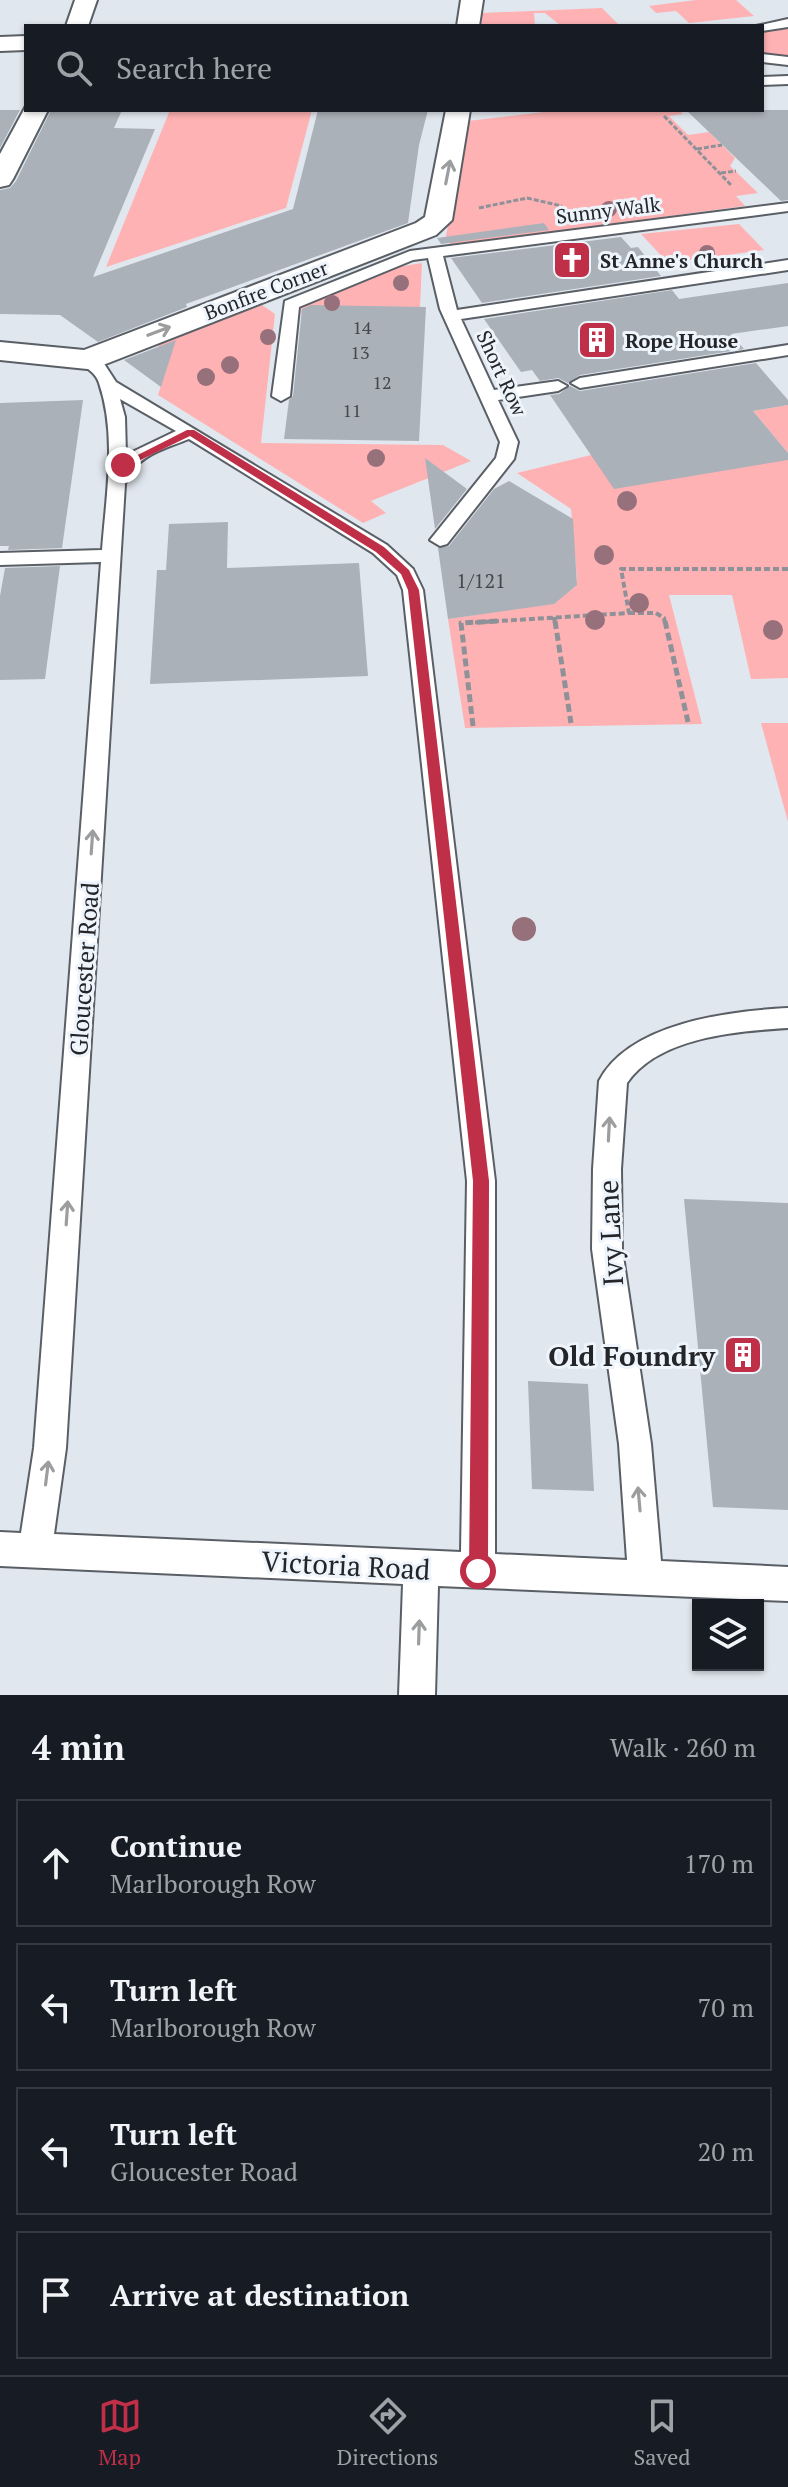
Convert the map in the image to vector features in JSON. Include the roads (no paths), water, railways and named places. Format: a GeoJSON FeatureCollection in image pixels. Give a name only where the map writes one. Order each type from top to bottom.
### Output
{"type":"FeatureCollection","features":[{"type":"Feature","properties":{"kind":"street"},"geometry":{"type":"LineString","coordinates":[[78,24],[86,0]]}},
{"type":"Feature","properties":{"kind":"street"},"geometry":{"type":"LineString","coordinates":[[468,24],[472,0]]}},
{"type":"Feature","properties":{"kind":"street"},"geometry":{"type":"LineString","coordinates":[[0,44],[24,43]]}},
{"type":"Feature","properties":{"kind":"street"},"geometry":{"type":"LineString","coordinates":[[0,179],[35,112]]}},
{"type":"Feature","properties":{"kind":"street","name":"Bonfire Corner"},"geometry":{"type":"LineString","coordinates":[[87,360],[434,225],[439,214],[457,120]]}},
{"type":"Feature","properties":{"kind":"street"},"geometry":{"type":"LineString","coordinates":[[0,351],[87,360]]}},
{"type":"Feature","properties":{"kind":"lane"},"geometry":{"type":"LineString","coordinates":[[764,27],[788,23]]}},
{"type":"Feature","properties":{"kind":"lane"},"geometry":{"type":"LineString","coordinates":[[764,58],[788,61]]}},
{"type":"Feature","properties":{"kind":"lane"},"geometry":{"type":"LineString","coordinates":[[764,81],[788,80]]}},
{"type":"Feature","properties":{"kind":"lane","name":"Sunny Walk"},"geometry":{"type":"LineString","coordinates":[[281,396],[293,302],[391,262],[434,253],[788,207]]}},
{"type":"Feature","properties":{"kind":"lane","name":"Short Row"},"geometry":{"type":"LineString","coordinates":[[434,253],[451,316],[507,435],[509,448],[505,459],[440,540]]}},
{"type":"Feature","properties":{"kind":"lane"},"geometry":{"type":"LineString","coordinates":[[451,316],[788,265]]}},
{"type":"Feature","properties":{"kind":"lane"},"geometry":{"type":"LineString","coordinates":[[580,383],[788,350]]}},
{"type":"Feature","properties":{"kind":"lane"},"geometry":{"type":"LineString","coordinates":[[87,360],[97,366],[107,384],[380,549],[406,573],[413,590],[481,1181],[478,1571]]}},
{"type":"Feature","properties":{"kind":"lane","name":"Gloucester Road"},"geometry":{"type":"LineString","coordinates":[[35,1550],[50,1448],[117,476],[116,417],[107,384]]}},
{"type":"Feature","properties":{"kind":"lane"},"geometry":{"type":"LineString","coordinates":[[487,396],[558,386]]}},
{"type":"Feature","properties":{"kind":"lane"},"geometry":{"type":"LineString","coordinates":[[117,476],[121,466],[132,458],[190,432]]}},
{"type":"Feature","properties":{"kind":"lane"},"geometry":{"type":"LineString","coordinates":[[0,559],[112,556]]}},
{"type":"Feature","properties":{"kind":"lane","name":"Ivy Lane"},"geometry":{"type":"LineString","coordinates":[[645,1577],[635,1444],[607,1249],[607,1169],[613,1081],[631,1058],[673,1040],[733,1023],[788,1018]]}},
{"type":"Feature","properties":{"kind":"lane","name":"Victoria Road"},"geometry":{"type":"LineString","coordinates":[[0,1549],[788,1584]]}},
{"type":"Feature","properties":{"kind":"lane"},"geometry":{"type":"LineString","coordinates":[[417,1695],[421,1569]]}},
{"type":"Feature","properties":{"kind":"place","name":"St Anne's Church"},"geometry":{"type":"Point","coordinates":[572,260]}},
{"type":"Feature","properties":{"kind":"place","name":"Rope House"},"geometry":{"type":"Point","coordinates":[597,340]}},
{"type":"Feature","properties":{"kind":"place","name":"Old Foundry"},"geometry":{"type":"Point","coordinates":[743,1355]}}]}
